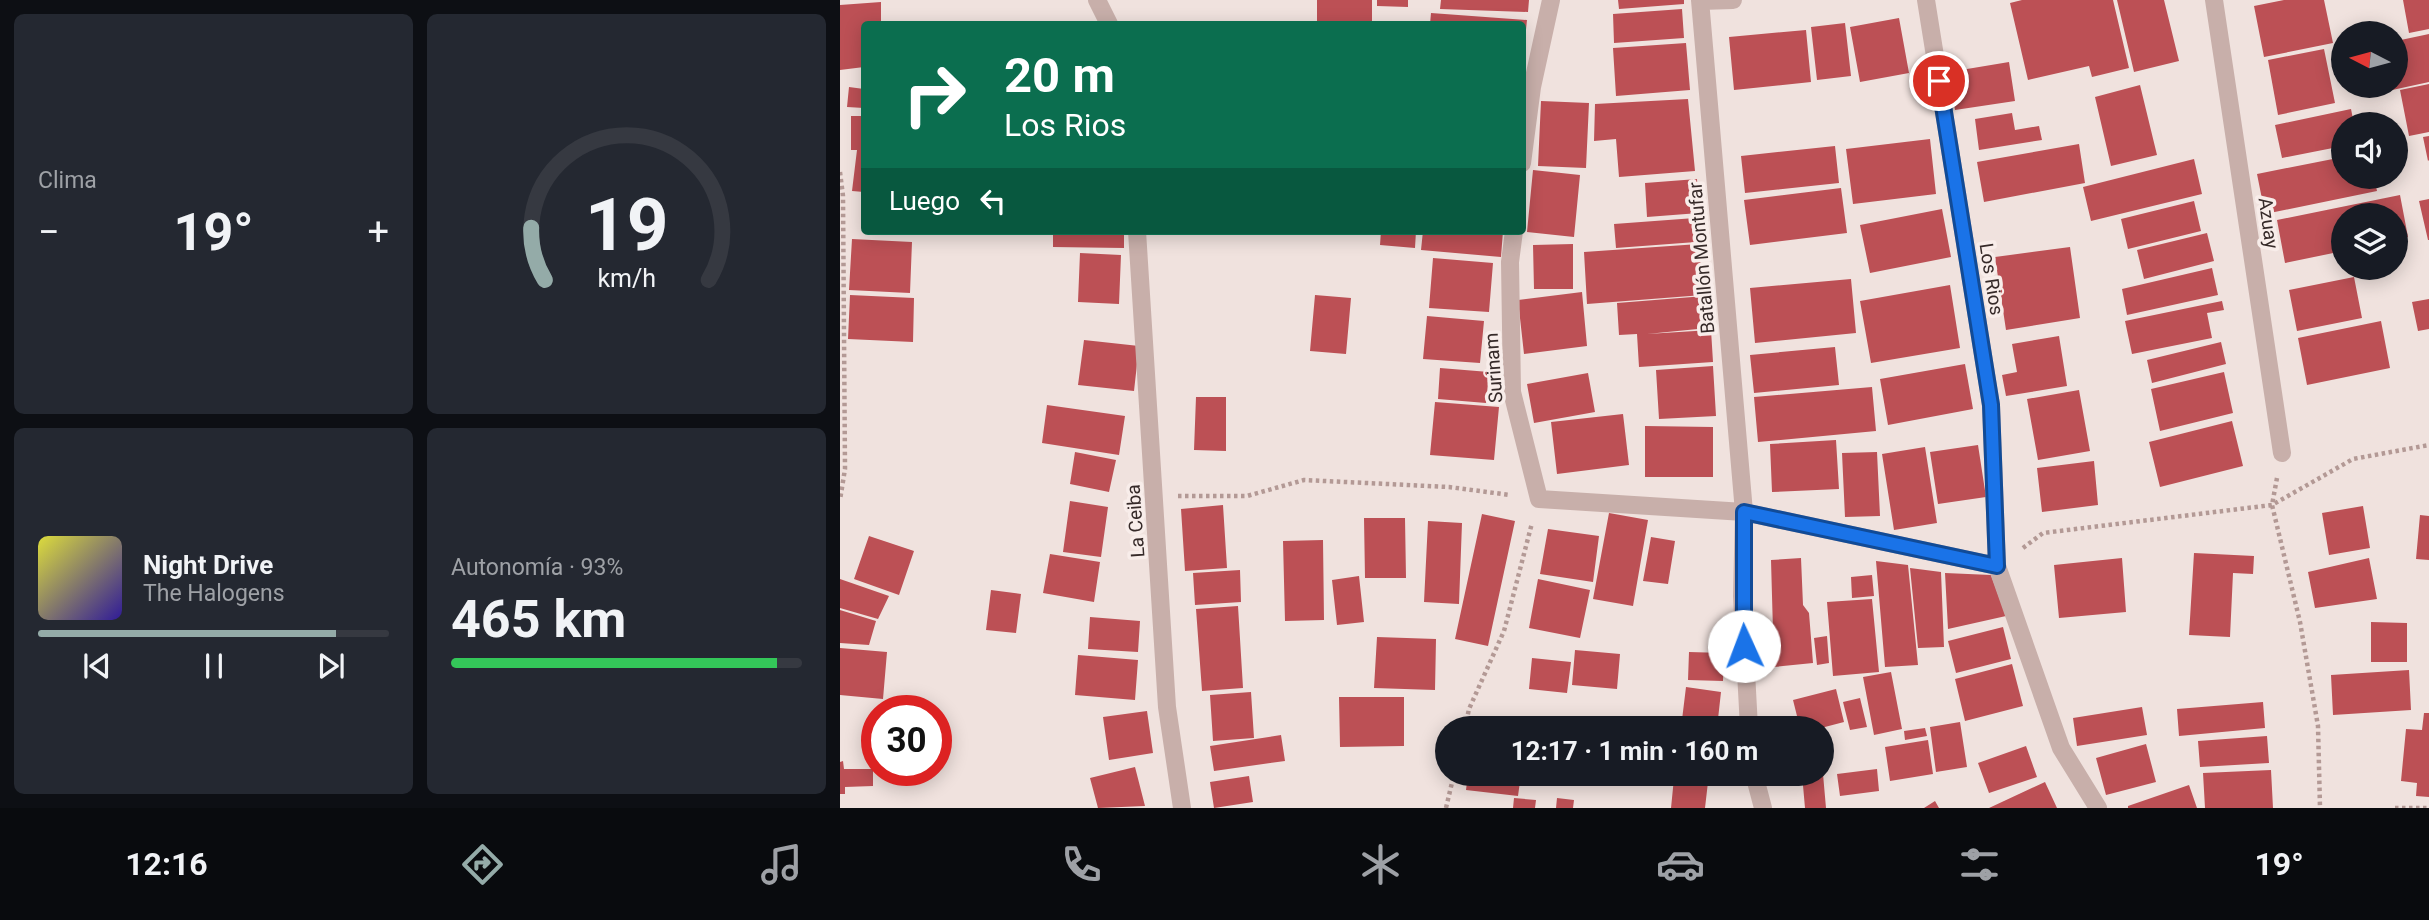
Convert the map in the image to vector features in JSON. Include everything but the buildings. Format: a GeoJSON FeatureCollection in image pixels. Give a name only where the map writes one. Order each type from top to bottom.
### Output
{"type":"FeatureCollection","features":[{"type":"Feature","properties":{"kind":"street"},"geometry":{"type":"LineString","coordinates":[[1097,0],[1108,21]]}},
{"type":"Feature","properties":{"kind":"street"},"geometry":{"type":"LineString","coordinates":[[1526,133],[1532,87],[1551,0]]}},
{"type":"Feature","properties":{"kind":"street"},"geometry":{"type":"LineString","coordinates":[[1700,1],[1733,0]]}},
{"type":"Feature","properties":{"kind":"street","name":"Los Rios"},"geometry":{"type":"LineString","coordinates":[[1926,0],[1991,405],[1997,566],[2061,748],[2098,808]]}},
{"type":"Feature","properties":{"kind":"street","name":"Azuay"},"geometry":{"type":"LineString","coordinates":[[2214,0],[2281,453]]}},
{"type":"Feature","properties":{"kind":"street","name":"Batallón Montufar"},"geometry":{"type":"LineString","coordinates":[[1700,1],[1744,512],[1742,596],[1748,716]]}},
{"type":"Feature","properties":{"kind":"street","name":"La Ceiba"},"geometry":{"type":"LineString","coordinates":[[1137,235],[1167,707],[1182,808]]}},
{"type":"Feature","properties":{"kind":"street","name":"Surinam"},"geometry":{"type":"LineString","coordinates":[[1513,235],[1510,262],[1512,392],[1539,499]]}},
{"type":"Feature","properties":{"kind":"street"},"geometry":{"type":"LineString","coordinates":[[1539,499],[1744,512],[1997,566]]}},
{"type":"Feature","properties":{"kind":"street"},"geometry":{"type":"LineString","coordinates":[[1757,786],[1763,808]]}},
{"type":"Feature","properties":{"kind":"path"},"geometry":{"type":"LineString","coordinates":[[840,172],[844,196],[845,469],[840,500]]}},
{"type":"Feature","properties":{"kind":"path"},"geometry":{"type":"LineString","coordinates":[[1997,566],[2043,533],[2272,505],[2353,459],[2429,445]]}},
{"type":"Feature","properties":{"kind":"path"},"geometry":{"type":"LineString","coordinates":[[2281,453],[2272,505],[2300,622],[2318,726],[2320,808]]}},
{"type":"Feature","properties":{"kind":"path"},"geometry":{"type":"LineString","coordinates":[[1154,496],[1247,496],[1304,480],[1449,487],[1539,499],[1504,631],[1468,716]]}},
{"type":"Feature","properties":{"kind":"path"},"geometry":{"type":"LineString","coordinates":[[1446,808],[1451,786]]}},
{"type":"Feature","properties":{"kind":"path"},"geometry":{"type":"LineString","coordinates":[[2395,808],[2429,808]]}},
{"type":"Feature","properties":{"kind":"route"},"geometry":{"type":"LineString","coordinates":[[1744,646],[1744,512],[1997,566],[1991,405],[1939,81]]}}]}
